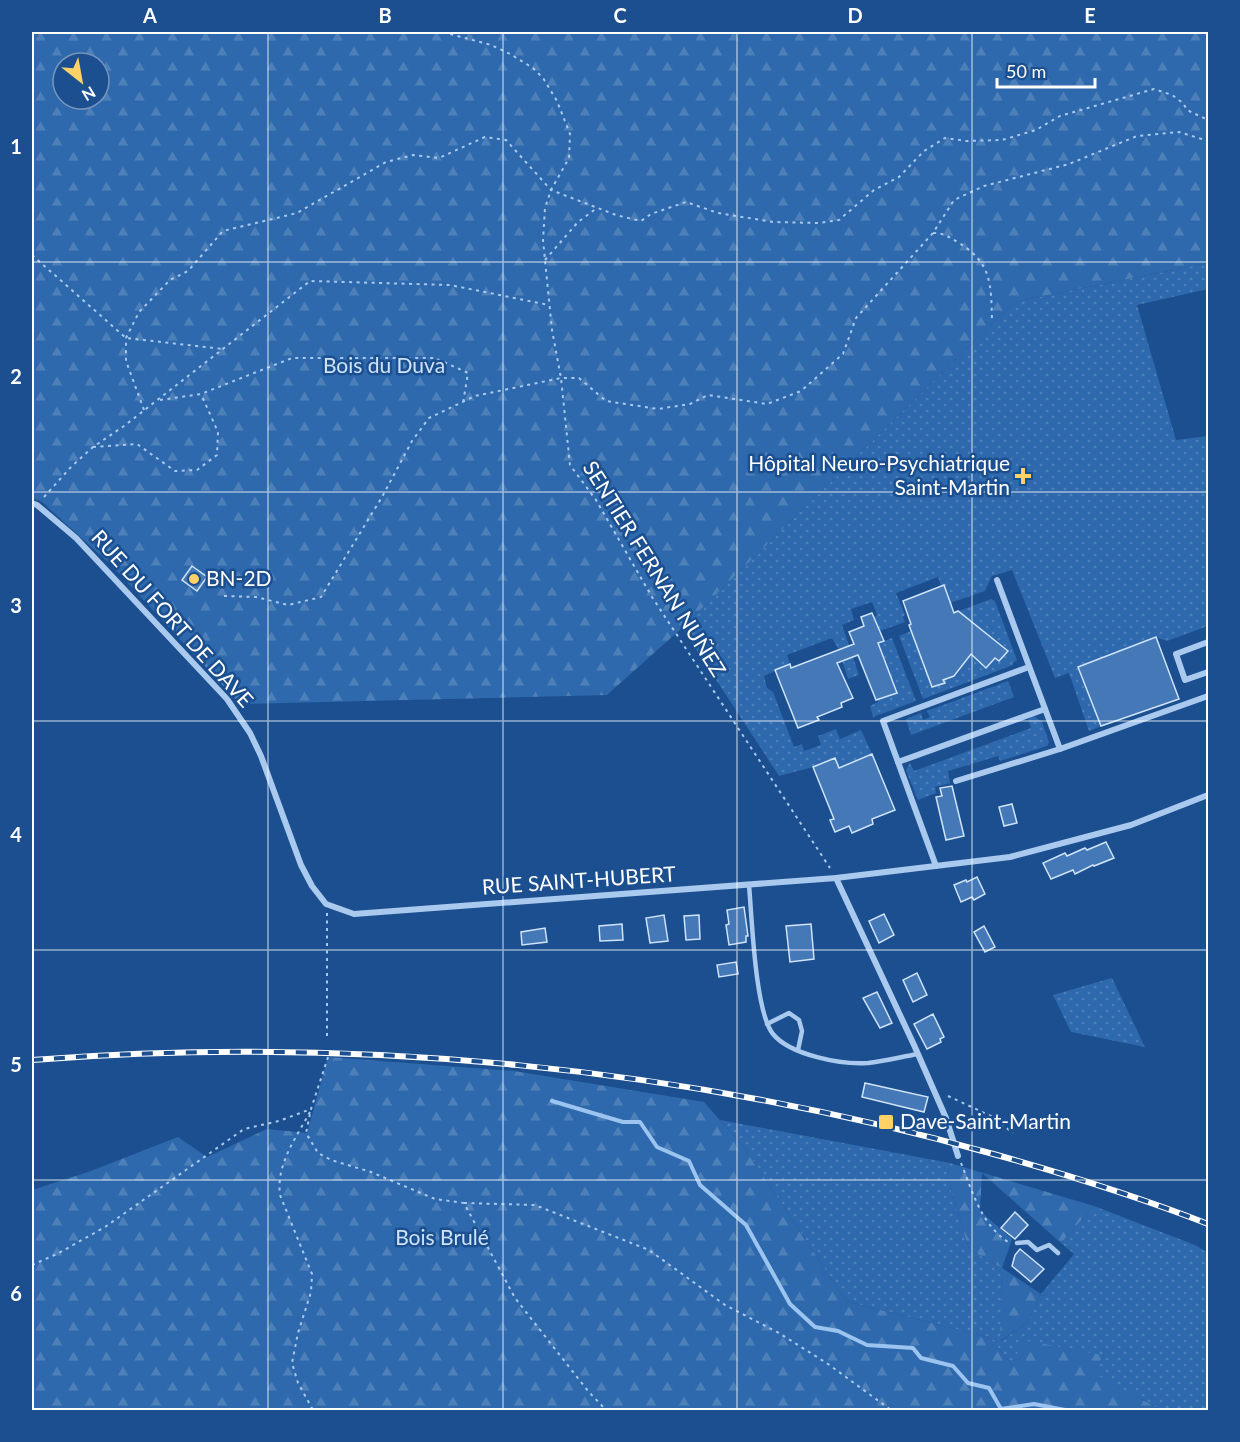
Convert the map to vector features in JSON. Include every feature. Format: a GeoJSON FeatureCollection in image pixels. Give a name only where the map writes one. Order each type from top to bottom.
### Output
{"type":"FeatureCollection","features":[{"type":"Feature","properties":{"kind":"street","name":"RUE DU FORT DE DAVE"},"geometry":{"type":"LineString","coordinates":[[34,504],[76,538],[227,699],[250,733],[261,756],[301,866],[312,886],[326,904]]}},
{"type":"Feature","properties":{"kind":"street"},"geometry":{"type":"LineString","coordinates":[[997,580],[1060,749]]}},
{"type":"Feature","properties":{"kind":"street"},"geometry":{"type":"LineString","coordinates":[[1209,642],[1176,654],[1185,680],[1209,672]]}},
{"type":"Feature","properties":{"kind":"street"},"geometry":{"type":"LineString","coordinates":[[936,866],[883,721],[1029,667]]}},
{"type":"Feature","properties":{"kind":"street"},"geometry":{"type":"LineString","coordinates":[[956,781],[1060,749],[1209,696]]}},
{"type":"Feature","properties":{"kind":"street"},"geometry":{"type":"LineString","coordinates":[[898,762],[1045,709]]}},
{"type":"Feature","properties":{"kind":"street","name":"RUE SAINT-HUBERT"},"geometry":{"type":"LineString","coordinates":[[326,904],[354,914],[836,878],[1010,857],[1131,825],[1209,795]]}},
{"type":"Feature","properties":{"kind":"street"},"geometry":{"type":"LineString","coordinates":[[836,878],[918,1053],[952,1136],[957,1156]]}},
{"type":"Feature","properties":{"kind":"lane"},"geometry":{"type":"LineString","coordinates":[[749,885],[761,1007],[774,1036],[807,1054],[839,1062],[867,1063],[918,1053]]}},
{"type":"Feature","properties":{"kind":"lane"},"geometry":{"type":"LineString","coordinates":[[767,1024],[789,1013],[799,1020],[802,1031],[798,1050]]}},
{"type":"Feature","properties":{"kind":"lane"},"geometry":{"type":"LineString","coordinates":[[1017,1244],[1028,1242],[1037,1250],[1049,1245],[1058,1253]]}},
{"type":"Feature","properties":{"kind":"path","name":"SENTIER FERNAN NUÑEZ"},"geometry":{"type":"LineString","coordinates":[[443,32],[491,45],[510,54],[533,68],[557,100],[570,134],[569,158],[551,190],[545,208],[543,240],[570,465],[596,500],[652,597],[836,878]]}},
{"type":"Feature","properties":{"kind":"path"},"geometry":{"type":"LineString","coordinates":[[144,410],[126,361],[126,338],[139,312],[170,280],[188,271],[223,231],[297,213],[386,162],[413,155],[439,158],[485,137],[506,140],[551,190],[616,215],[641,221],[651,214],[686,202],[718,213],[773,222],[819,224],[839,220],[874,190],[899,177],[924,151],[945,138],[966,141],[1002,140],[1036,130],[1060,116],[1154,89],[1173,95],[1183,103],[1187,110],[1209,120]]}},
{"type":"Feature","properties":{"kind":"path"},"geometry":{"type":"LineString","coordinates":[[224,597],[256,597],[288,605],[321,597],[382,497],[412,441],[429,418],[475,396],[561,378],[579,378],[606,401],[658,409],[690,404],[708,394],[767,404],[801,391],[843,354],[856,318],[933,233],[954,200],[984,186],[1068,164],[1137,136],[1179,132],[1209,141]]}},
{"type":"Feature","properties":{"kind":"path"},"geometry":{"type":"LineString","coordinates":[[545,260],[578,222],[597,208]]}},
{"type":"Feature","properties":{"kind":"path"},"geometry":{"type":"LineString","coordinates":[[933,233],[942,233],[967,248],[986,268],[991,289],[992,320]]}},
{"type":"Feature","properties":{"kind":"path"},"geometry":{"type":"LineString","coordinates":[[32,255],[126,338],[223,349]]}},
{"type":"Feature","properties":{"kind":"path"},"geometry":{"type":"LineString","coordinates":[[34,504],[93,447],[158,400],[310,281],[450,285],[549,305]]}},
{"type":"Feature","properties":{"kind":"path"},"geometry":{"type":"LineString","coordinates":[[158,400],[201,394],[292,357],[435,358],[468,373],[463,403]]}},
{"type":"Feature","properties":{"kind":"path"},"geometry":{"type":"LineString","coordinates":[[93,447],[137,444],[175,471],[197,470],[217,455],[218,432],[201,394]]}},
{"type":"Feature","properties":{"kind":"path"},"geometry":{"type":"LineString","coordinates":[[326,904],[327,1039]]}},
{"type":"Feature","properties":{"kind":"path"},"geometry":{"type":"LineString","coordinates":[[328,1057],[311,1109],[306,1133],[318,1153],[435,1199],[464,1203],[535,1205],[649,1250],[725,1305],[779,1333],[828,1364],[891,1410]]}},
{"type":"Feature","properties":{"kind":"path"},"geometry":{"type":"LineString","coordinates":[[934,1091],[992,1116],[1013,1133]]}},
{"type":"Feature","properties":{"kind":"path"},"geometry":{"type":"LineString","coordinates":[[32,1265],[105,1227],[244,1129],[279,1121],[311,1109]]}},
{"type":"Feature","properties":{"kind":"path"},"geometry":{"type":"LineString","coordinates":[[311,1109],[282,1163],[278,1181],[280,1195],[312,1274],[311,1292],[298,1333],[292,1363],[298,1383],[313,1410]]}},
{"type":"Feature","properties":{"kind":"path"},"geometry":{"type":"LineString","coordinates":[[957,1156],[980,1211],[990,1226],[1008,1242],[1017,1244]]}},
{"type":"Feature","properties":{"kind":"path"},"geometry":{"type":"LineString","coordinates":[[464,1203],[515,1298],[588,1391],[606,1410]]}},
{"type":"Feature","properties":{"kind":"green space","name":"Bois du Duva"},"geometry":{"type":"Polygon","coordinates":[[[32,32],[1208,32],[1208,263],[1014,302],[682,628],[607,695],[240,704],[112,566],[42,502],[32,498],[32,32]]]}},
{"type":"Feature","properties":{"kind":"green space"},"geometry":{"type":"Polygon","coordinates":[[[1208,263],[1208,289],[1137,305],[1176,440],[1208,436],[1208,626],[1167,641],[1155,637],[1078,667],[1101,726],[1089,731],[1069,673],[1055,678],[1012,570],[992,576],[985,591],[950,603],[938,577],[896,593],[905,615],[903,617],[905,622],[880,631],[874,617],[877,615],[872,602],[851,609],[854,620],[842,625],[859,675],[848,679],[839,650],[832,638],[787,655],[790,664],[764,676],[767,688],[773,692],[794,747],[802,744],[804,751],[821,745],[818,736],[836,729],[840,739],[861,730],[872,754],[839,768],[834,758],[813,767],[779,776],[682,628],[1014,302],[1208,263]]]}},
{"type":"Feature","properties":{"kind":"green space"},"geometry":{"type":"Polygon","coordinates":[[[991,599],[995,601],[1017,660],[1013,665],[923,699],[899,636],[911,631],[932,687],[956,676],[971,654],[986,668],[995,658],[999,661],[1008,651],[959,611],[991,599]]]}},
{"type":"Feature","properties":{"kind":"green space"},"geometry":{"type":"Polygon","coordinates":[[[892,638],[916,701],[873,717],[870,706],[878,700],[897,693],[878,643],[892,638]]]}},
{"type":"Feature","properties":{"kind":"green space"},"geometry":{"type":"Polygon","coordinates":[[[1008,681],[1014,697],[911,735],[906,719],[921,713],[923,720],[930,717],[927,711],[1008,681]]]}},
{"type":"Feature","properties":{"kind":"green space"},"geometry":{"type":"Polygon","coordinates":[[[1034,716],[1042,722],[1049,742],[1047,746],[1000,761],[998,756],[948,771],[950,783],[935,787],[936,793],[918,800],[906,770],[910,763],[914,771],[1031,728],[1028,719],[1034,716]]]}},
{"type":"Feature","properties":{"kind":"green space"},"geometry":{"type":"Polygon","coordinates":[[[1112,978],[1145,1047],[1071,1032],[1053,995],[1112,978]]]}},
{"type":"Feature","properties":{"kind":"green space","name":"Bois Brulé"},"geometry":{"type":"Polygon","coordinates":[[[328,1057],[514,1071],[704,1102],[746,1150],[846,1301],[990,1338],[1012,1365],[1023,1340],[1102,1355],[1097,1375],[1161,1410],[32,1410],[32,1190],[88,1172],[178,1137],[207,1157],[267,1129],[307,1133],[328,1057]]]}},
{"type":"Feature","properties":{"kind":"green space"},"geometry":{"type":"Polygon","coordinates":[[[720,1120],[950,1163],[947,1178],[969,1249],[1002,1268],[1001,1341],[1027,1323],[1041,1294],[1074,1254],[1061,1243],[1094,1206],[1195,1245],[1208,1253],[1208,1410],[1161,1410],[1096,1375],[1101,1355],[1012,1365],[990,1338],[846,1301],[746,1150],[720,1120]]]}},
{"type":"Feature","properties":{"kind":"green space"},"geometry":{"type":"Polygon","coordinates":[[[950,1163],[1094,1206],[1061,1243],[982,1173],[980,1211],[1012,1239],[1002,1268],[969,1249],[947,1178],[950,1163]]]}},
{"type":"Feature","properties":{"kind":"green space"},"geometry":{"type":"Polygon","coordinates":[[[1002,1268],[1041,1294],[1027,1323],[1000,1341],[1002,1268]]]}},
{"type":"Feature","properties":{"kind":"building","name":"BN-2D"},"geometry":{"type":"Polygon","coordinates":[[[192,566],[207,577],[197,591],[182,580],[192,566]]]}},
{"type":"Feature","properties":{"kind":"building"},"geometry":{"type":"Polygon","coordinates":[[[944,585],[954,613],[958,611],[1008,651],[999,661],[995,658],[986,668],[971,654],[954,676],[943,680],[945,683],[932,687],[909,625],[911,624],[903,601],[944,585]]]}},
{"type":"Feature","properties":{"kind":"building"},"geometry":{"type":"Polygon","coordinates":[[[872,613],[884,641],[878,643],[897,693],[876,700],[858,655],[837,663],[853,698],[841,703],[842,707],[817,717],[819,720],[798,728],[775,670],[790,664],[791,668],[854,644],[849,632],[864,626],[861,617],[872,613]]]}},
{"type":"Feature","properties":{"kind":"building"},"geometry":{"type":"Polygon","coordinates":[[[1156,637],[1179,699],[1101,726],[1078,667],[1156,637]]]}},
{"type":"Feature","properties":{"kind":"building"},"geometry":{"type":"Polygon","coordinates":[[[872,754],[895,810],[872,819],[873,824],[852,833],[849,826],[835,832],[830,820],[834,819],[813,767],[835,758],[839,768],[872,754]]]}},
{"type":"Feature","properties":{"kind":"building"},"geometry":{"type":"Polygon","coordinates":[[[952,786],[964,836],[946,840],[936,797],[942,796],[940,788],[952,786]]]}},
{"type":"Feature","properties":{"kind":"building"},"geometry":{"type":"Polygon","coordinates":[[[1012,804],[1017,823],[1004,826],[999,807],[1012,804]]]}},
{"type":"Feature","properties":{"kind":"building"},"geometry":{"type":"Polygon","coordinates":[[[1106,842],[1114,858],[1075,874],[1073,870],[1051,879],[1043,863],[1065,853],[1067,856],[1106,842]]]}},
{"type":"Feature","properties":{"kind":"building"},"geometry":{"type":"Polygon","coordinates":[[[977,877],[985,894],[974,900],[972,897],[961,902],[954,885],[977,877]]]}},
{"type":"Feature","properties":{"kind":"building"},"geometry":{"type":"Polygon","coordinates":[[[744,907],[748,936],[746,936],[746,942],[729,945],[726,925],[729,924],[727,910],[744,907]]]}},
{"type":"Feature","properties":{"kind":"building"},"geometry":{"type":"Polygon","coordinates":[[[884,914],[894,935],[879,943],[869,921],[884,914]]]}},
{"type":"Feature","properties":{"kind":"building"},"geometry":{"type":"Polygon","coordinates":[[[664,915],[668,941],[650,943],[646,918],[664,915]]]}},
{"type":"Feature","properties":{"kind":"building"},"geometry":{"type":"Polygon","coordinates":[[[699,915],[700,939],[686,940],[684,916],[699,915]]]}},
{"type":"Feature","properties":{"kind":"building"},"geometry":{"type":"Polygon","coordinates":[[[622,924],[623,940],[600,941],[599,926],[622,924]]]}},
{"type":"Feature","properties":{"kind":"building"},"geometry":{"type":"Polygon","coordinates":[[[811,924],[814,959],[790,962],[786,926],[811,924]]]}},
{"type":"Feature","properties":{"kind":"building"},"geometry":{"type":"Polygon","coordinates":[[[984,926],[995,947],[985,952],[974,932],[984,926]]]}},
{"type":"Feature","properties":{"kind":"building"},"geometry":{"type":"Polygon","coordinates":[[[545,928],[547,942],[522,945],[521,932],[545,928]]]}},
{"type":"Feature","properties":{"kind":"building"},"geometry":{"type":"Polygon","coordinates":[[[736,962],[738,974],[719,977],[717,965],[736,962]]]}},
{"type":"Feature","properties":{"kind":"building"},"geometry":{"type":"Polygon","coordinates":[[[917,973],[927,995],[913,1002],[903,980],[917,973]]]}},
{"type":"Feature","properties":{"kind":"building"},"geometry":{"type":"Polygon","coordinates":[[[877,992],[892,1023],[880,1028],[863,998],[877,992]]]}},
{"type":"Feature","properties":{"kind":"building"},"geometry":{"type":"Polygon","coordinates":[[[933,1014],[944,1037],[940,1039],[941,1042],[927,1049],[914,1024],[933,1014]]]}},
{"type":"Feature","properties":{"kind":"building"},"geometry":{"type":"Polygon","coordinates":[[[865,1083],[928,1097],[924,1112],[862,1097],[865,1083]]]}},
{"type":"Feature","properties":{"kind":"building"},"geometry":{"type":"Polygon","coordinates":[[[1015,1212],[1028,1225],[1015,1239],[1001,1228],[1015,1212]]]}},
{"type":"Feature","properties":{"kind":"building"},"geometry":{"type":"Polygon","coordinates":[[[1020,1249],[1044,1269],[1031,1282],[1012,1266],[1015,1255],[1020,1249]]]}},
{"type":"Feature","properties":{"kind":"waterway"},"geometry":{"type":"LineString","coordinates":[[552,1101],[623,1122],[640,1122],[657,1147],[689,1161],[700,1185],[746,1225],[790,1304],[815,1327],[838,1331],[867,1345],[913,1348],[921,1358],[953,1366],[968,1383],[989,1388],[1001,1409],[1034,1404],[1065,1410]]}},
{"type":"Feature","properties":{"kind":"railway"},"geometry":{"type":"LineString","coordinates":[[32,1060],[154,1053],[275,1052],[397,1056],[518,1065],[639,1080],[759,1100],[879,1125],[1050,1170],[1208,1224]]}},
{"type":"Feature","properties":{"kind":"place","name":"Hôpital Neuro-Psychiatrique Saint-Martin"},"geometry":{"type":"Point","coordinates":[1023,476]}},
{"type":"Feature","properties":{"kind":"place","name":"BN-2D"},"geometry":{"type":"Point","coordinates":[194,579]}},
{"type":"Feature","properties":{"kind":"place","name":"Dave-Saint-Martin"},"geometry":{"type":"Point","coordinates":[886,1122]}}]}
